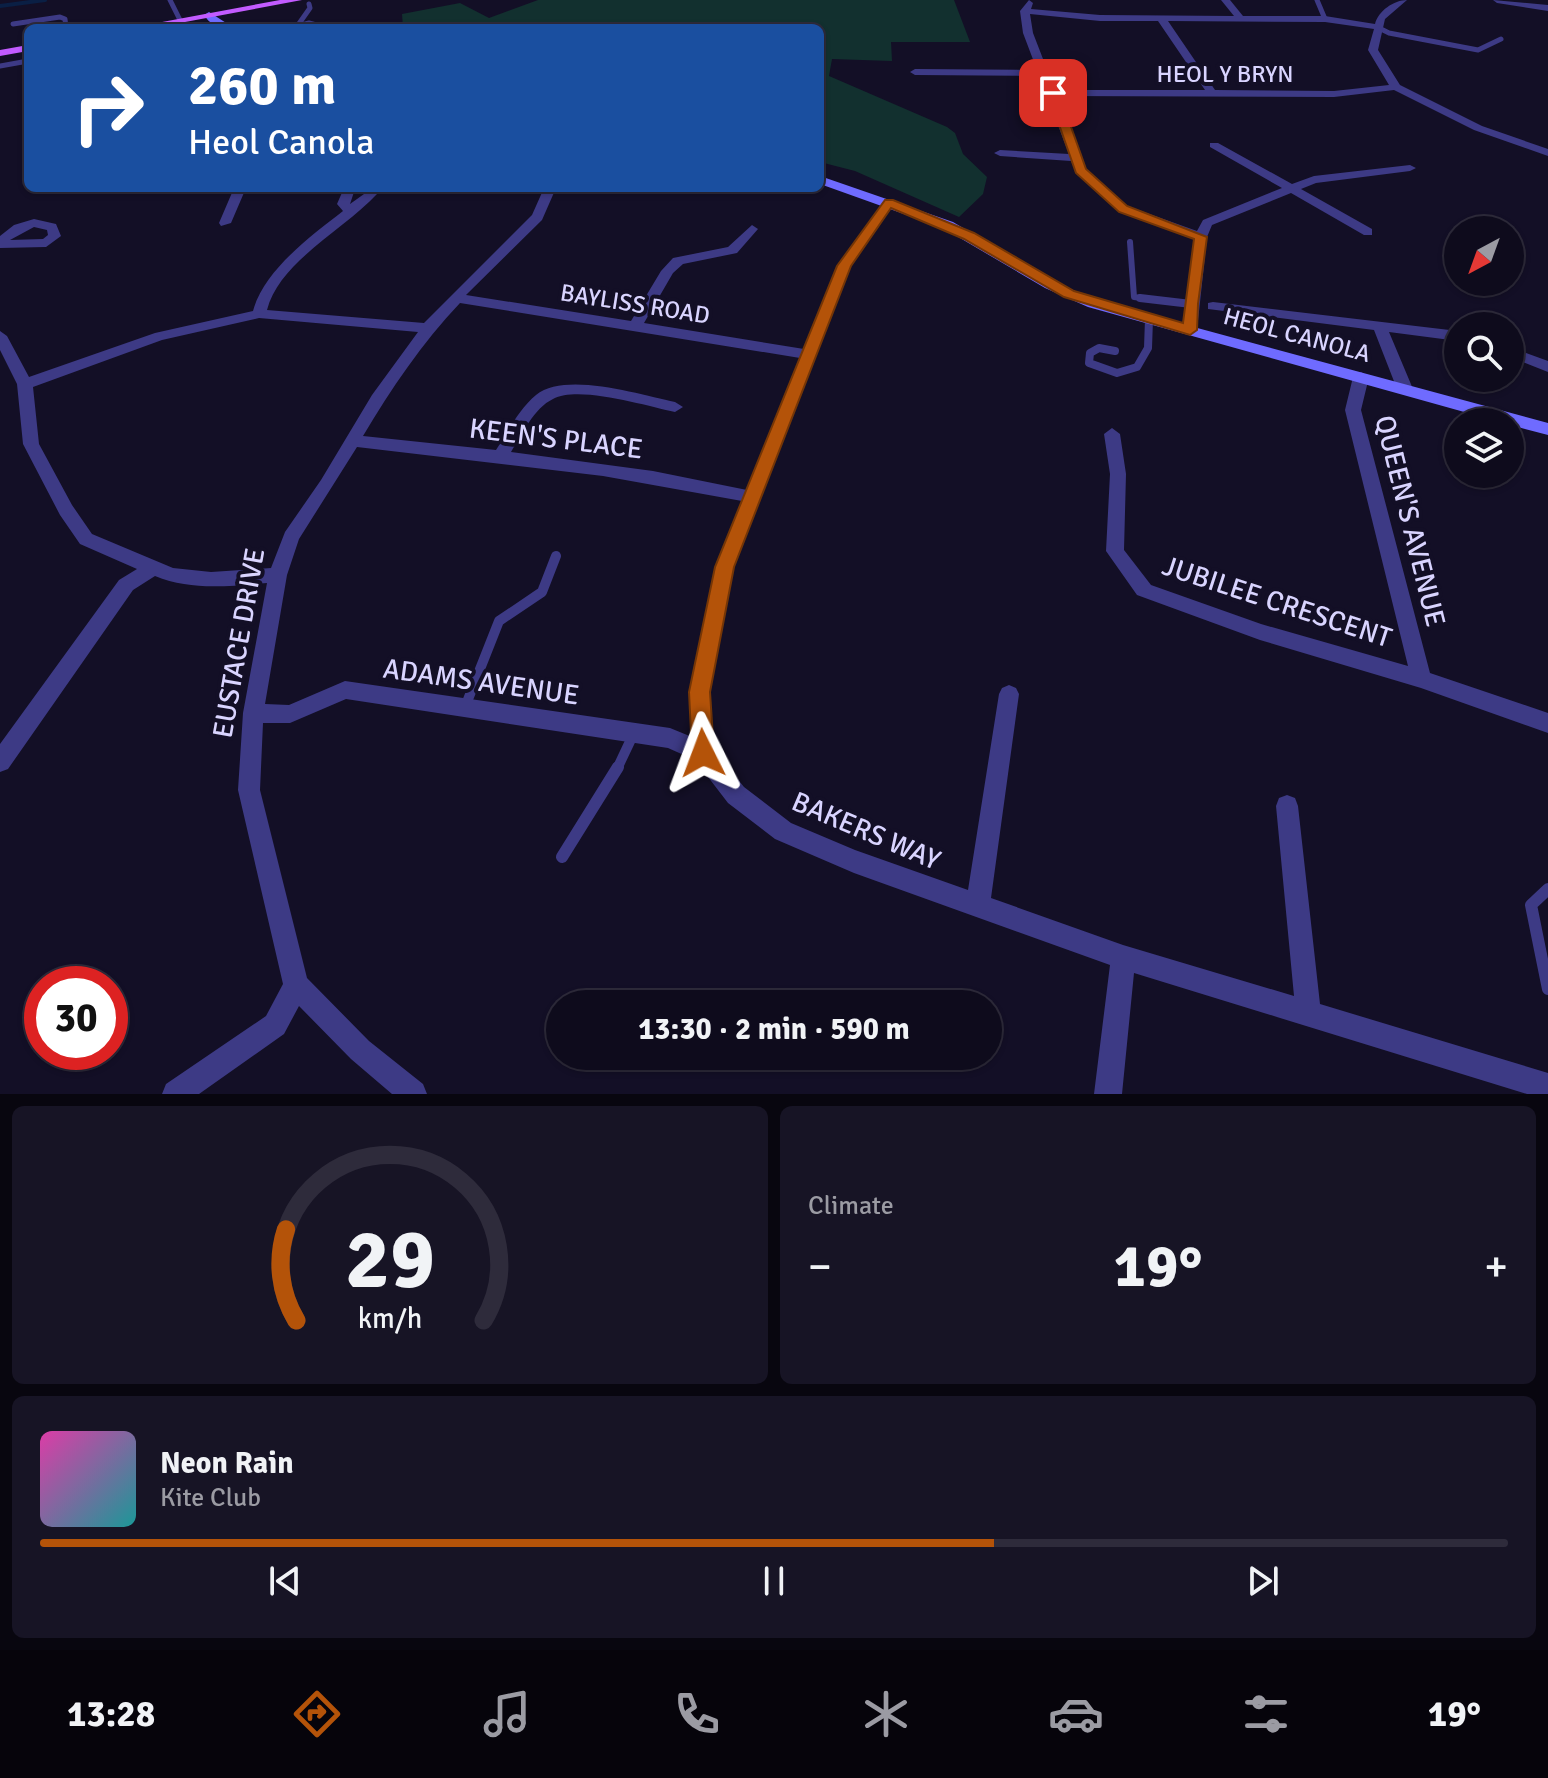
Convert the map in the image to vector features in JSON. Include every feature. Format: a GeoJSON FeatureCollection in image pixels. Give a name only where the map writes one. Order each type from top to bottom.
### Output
{"type":"FeatureCollection","features":[{"type":"Feature","properties":{"kind":"main road"},"geometry":{"type":"LineString","coordinates":[[158,24],[297,0]]}},
{"type":"Feature","properties":{"kind":"main road"},"geometry":{"type":"LineString","coordinates":[[0,53],[24,49]]}},
{"type":"Feature","properties":{"kind":"street"},"geometry":{"type":"LineString","coordinates":[[1225,0],[1241,19]]}},
{"type":"Feature","properties":{"kind":"street"},"geometry":{"type":"LineString","coordinates":[[1403,0],[1381,18],[1373,50],[1396,87],[1478,128],[1548,153]]}},
{"type":"Feature","properties":{"kind":"street"},"geometry":{"type":"LineString","coordinates":[[1497,0],[1548,8]]}},
{"type":"Feature","properties":{"kind":"street"},"geometry":{"type":"LineString","coordinates":[[1201,237],[1123,209],[1081,171],[1028,33],[1028,6],[1100,18],[1325,19],[1377,27]]}},
{"type":"Feature","properties":{"kind":"street"},"geometry":{"type":"LineString","coordinates":[[209,15],[220,24]]}},
{"type":"Feature","properties":{"kind":"street"},"geometry":{"type":"LineString","coordinates":[[1161,18],[1213,95]]}},
{"type":"Feature","properties":{"kind":"street"},"geometry":{"type":"LineString","coordinates":[[915,72],[1043,73]]}},
{"type":"Feature","properties":{"kind":"street","name":"HEOL Y BRYN"},"geometry":{"type":"LineString","coordinates":[[1053,93],[1334,94],[1396,87]]}},
{"type":"Feature","properties":{"kind":"street"},"geometry":{"type":"LineString","coordinates":[[1214,145],[1368,232]]}},
{"type":"Feature","properties":{"kind":"street"},"geometry":{"type":"LineString","coordinates":[[1000,153],[1075,158]]}},
{"type":"Feature","properties":{"kind":"street"},"geometry":{"type":"LineString","coordinates":[[1190,330],[1201,237],[1207,223],[1314,180],[1408,171]]}},
{"type":"Feature","properties":{"kind":"street","name":"HEOL CANOLA"},"geometry":{"type":"LineString","coordinates":[[824,181],[889,203],[969,236],[1069,294],[1548,429]]}},
{"type":"Feature","properties":{"kind":"street"},"geometry":{"type":"LineString","coordinates":[[225,223],[238,192]]}},
{"type":"Feature","properties":{"kind":"street"},"geometry":{"type":"LineString","coordinates":[[348,192],[343,204],[349,210]]}},
{"type":"Feature","properties":{"kind":"street"},"geometry":{"type":"LineString","coordinates":[[259,314],[259,303],[269,285],[349,210],[371,194],[369,192]]}},
{"type":"Feature","properties":{"kind":"street","name":"EUSTACE DRIVE"},"geometry":{"type":"LineString","coordinates":[[296,985],[249,790],[253,713],[278,575],[291,537],[327,484],[351,441],[428,328],[538,217],[548,192]]}},
{"type":"Feature","properties":{"kind":"street"},"geometry":{"type":"LineString","coordinates":[[703,753],[700,692],[725,567],[844,266],[889,203]]}},
{"type":"Feature","properties":{"kind":"street"},"geometry":{"type":"LineString","coordinates":[[635,327],[668,271],[678,261],[732,250],[752,229]]}},
{"type":"Feature","properties":{"kind":"street","name":"BAYLISS ROAD"},"geometry":{"type":"LineString","coordinates":[[456,298],[808,354]]}},
{"type":"Feature","properties":{"kind":"street"},"geometry":{"type":"LineString","coordinates":[[1213,306],[1232,314],[1444,334]]}},
{"type":"Feature","properties":{"kind":"street"},"geometry":{"type":"LineString","coordinates":[[25,384],[129,345],[259,314],[428,328]]}},
{"type":"Feature","properties":{"kind":"street"},"geometry":{"type":"LineString","coordinates":[[1380,327],[1405,389]]}},
{"type":"Feature","properties":{"kind":"street"},"geometry":{"type":"LineString","coordinates":[[0,336],[25,384],[31,444],[66,510],[86,539],[171,575],[211,580],[278,575]]}},
{"type":"Feature","properties":{"kind":"street"},"geometry":{"type":"LineString","coordinates":[[1524,358],[1548,367]]}},
{"type":"Feature","properties":{"kind":"street","name":"QUEEN'S AVENUE"},"geometry":{"type":"LineString","coordinates":[[1361,377],[1353,410],[1421,679]]}},
{"type":"Feature","properties":{"kind":"street"},"geometry":{"type":"LineString","coordinates":[[500,457],[534,405],[548,393],[568,389],[675,407]]}},
{"type":"Feature","properties":{"kind":"street","name":"JUBILEE CRESCENT"},"geometry":{"type":"LineString","coordinates":[[1112,434],[1118,474],[1115,551],[1144,590],[1260,632],[1421,679],[1548,723]]}},
{"type":"Feature","properties":{"kind":"street","name":"KEEN'S PLACE"},"geometry":{"type":"LineString","coordinates":[[351,441],[693,483],[752,497]]}},
{"type":"Feature","properties":{"kind":"street"},"geometry":{"type":"LineString","coordinates":[[0,762],[126,585],[153,568]]}},
{"type":"Feature","properties":{"kind":"street","name":"ADAMS AVENUE"},"geometry":{"type":"LineString","coordinates":[[253,713],[290,714],[345,690],[670,738],[703,753]]}},
{"type":"Feature","properties":{"kind":"street"},"geometry":{"type":"LineString","coordinates":[[978,906],[1009,694]]}},
{"type":"Feature","properties":{"kind":"street","name":"BAKERS WAY"},"geometry":{"type":"LineString","coordinates":[[703,753],[736,795],[783,831],[978,906],[1123,957],[1548,1087]]}},
{"type":"Feature","properties":{"kind":"street"},"geometry":{"type":"LineString","coordinates":[[1287,806],[1308,1012]]}},
{"type":"Feature","properties":{"kind":"street"},"geometry":{"type":"LineString","coordinates":[[1108,1094],[1123,957]]}},
{"type":"Feature","properties":{"kind":"street"},"geometry":{"type":"LineString","coordinates":[[176,1094],[275,1025],[296,985],[360,1050],[413,1094]]}},
{"type":"Feature","properties":{"kind":"lane"},"geometry":{"type":"LineString","coordinates":[[170,0],[180,20]]}},
{"type":"Feature","properties":{"kind":"lane"},"geometry":{"type":"LineString","coordinates":[[1317,0],[1325,19]]}},
{"type":"Feature","properties":{"kind":"lane"},"geometry":{"type":"LineString","coordinates":[[299,24],[310,8],[309,4]]}},
{"type":"Feature","properties":{"kind":"lane"},"geometry":{"type":"LineString","coordinates":[[13,24],[60,17],[65,19],[66,24]]}},
{"type":"Feature","properties":{"kind":"lane"},"geometry":{"type":"LineString","coordinates":[[1377,27],[1389,33],[1478,50],[1492,46],[1501,39]]}},
{"type":"Feature","properties":{"kind":"lane"},"geometry":{"type":"LineString","coordinates":[[0,66],[24,62]]}},
{"type":"Feature","properties":{"kind":"lane"},"geometry":{"type":"LineString","coordinates":[[1130,242],[1134,297],[1191,304]]}},
{"type":"Feature","properties":{"kind":"lane"},"geometry":{"type":"LineString","coordinates":[[1115,351],[1099,348],[1090,353],[1089,363],[1120,375],[1133,371],[1145,355],[1151,339],[1149,319]]}},
{"type":"Feature","properties":{"kind":"lane"},"geometry":{"type":"LineString","coordinates":[[465,707],[499,621],[542,592],[556,556]]}},
{"type":"Feature","properties":{"kind":"lane"},"geometry":{"type":"LineString","coordinates":[[562,857],[618,767],[634,733]]}},
{"type":"Feature","properties":{"kind":"lane"},"geometry":{"type":"LineString","coordinates":[[1548,889],[1531,905],[1548,989]]}},
{"type":"Feature","properties":{"kind":"green space"},"geometry":{"type":"Polygon","coordinates":[[[538,0],[954,0],[970,42],[891,42],[892,61],[832,59],[829,76],[955,133],[963,154],[987,177],[983,194],[959,217],[855,171],[824,163],[824,24],[403,24],[402,14],[460,3],[489,18],[538,0]]]}},
{"type":"Feature","properties":{"kind":"waterway"},"geometry":{"type":"LineString","coordinates":[[0,6],[45,0]]}},
{"type":"Feature","properties":{"kind":"route"},"geometry":{"type":"LineString","coordinates":[[703,753],[700,692],[725,567],[844,266],[889,203],[948,225],[1069,294],[1093,304],[1190,330],[1201,237],[1123,209],[1081,171],[1053,93]]}}]}
